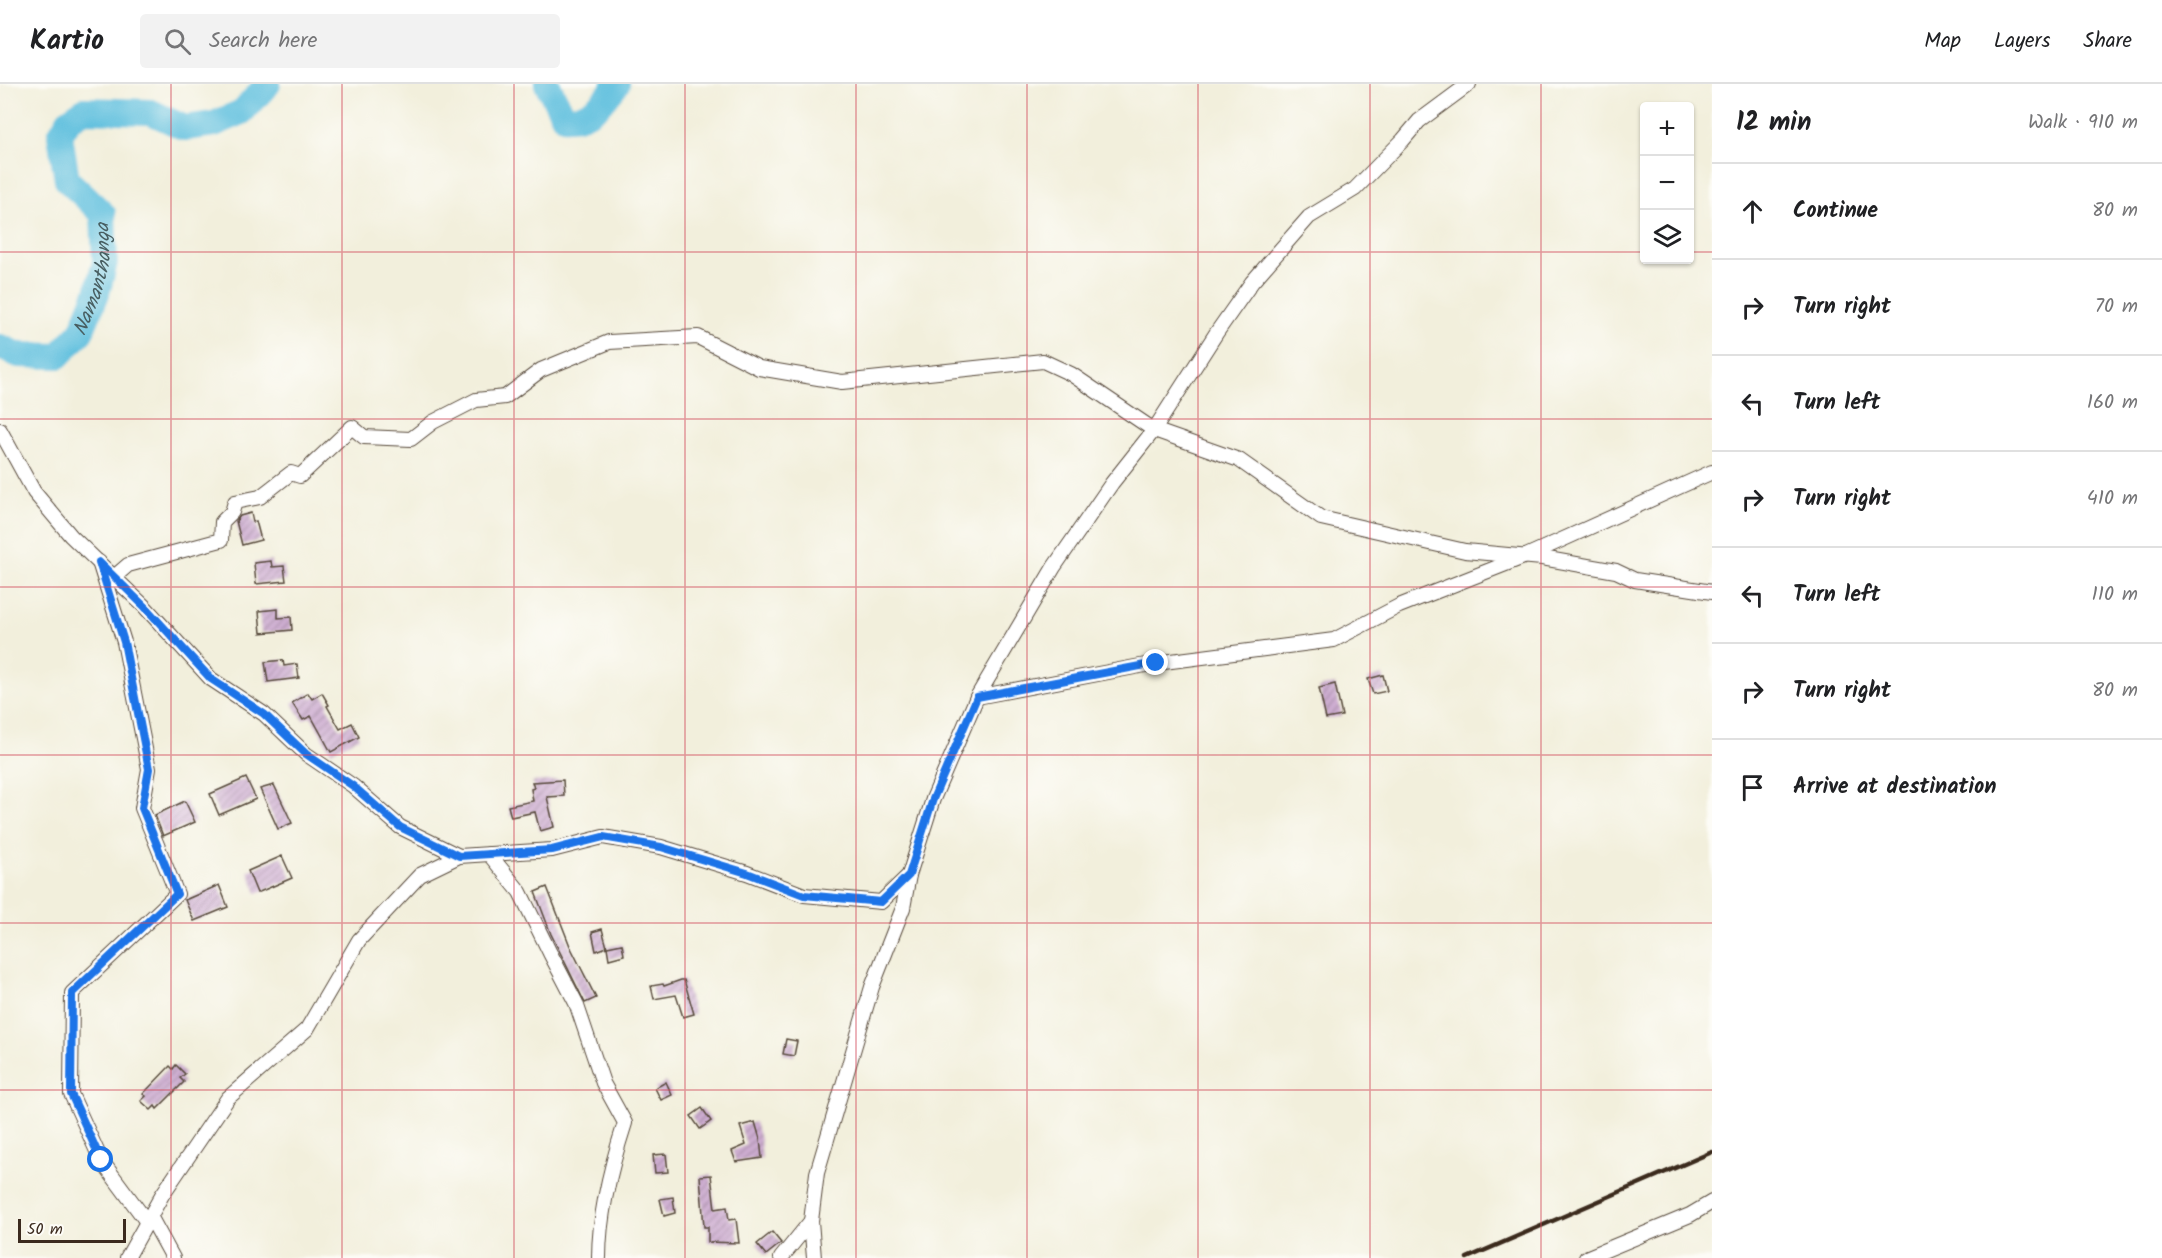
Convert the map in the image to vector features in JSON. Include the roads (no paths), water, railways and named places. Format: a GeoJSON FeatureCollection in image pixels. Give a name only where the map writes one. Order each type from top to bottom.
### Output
{"type":"FeatureCollection","features":[{"type":"Feature","properties":{"kind":"street"},"geometry":{"type":"LineString","coordinates":[[814,1258],[810,1221],[817,1173],[872,987],[903,908],[909,875],[933,799],[977,697],[1054,567],[1112,483],[1154,430],[1252,282],[1309,217],[1355,189],[1419,121],[1469,84]]}},
{"type":"Feature","properties":{"kind":"street"},"geometry":{"type":"LineString","coordinates":[[113,578],[128,565],[221,540],[222,522],[232,512],[235,502],[260,497],[291,473],[300,476],[352,427],[364,437],[411,439],[433,422],[476,400],[505,397],[541,370],[609,342],[698,338],[759,368],[842,382],[1043,361],[1071,374],[1154,430],[1239,460],[1321,518],[1465,551],[1526,556],[1616,572],[1635,580],[1712,592]]}},
{"type":"Feature","properties":{"kind":"street"},"geometry":{"type":"LineString","coordinates":[[0,430],[34,492],[71,536],[145,607],[211,679],[264,714],[306,754],[353,786],[400,827],[459,856]]}},
{"type":"Feature","properties":{"kind":"street"},"geometry":{"type":"LineString","coordinates":[[977,697],[1156,663],[1334,640],[1400,606],[1526,556],[1712,472]]}},
{"type":"Feature","properties":{"kind":"street"},"geometry":{"type":"LineString","coordinates":[[99,562],[124,642],[149,769],[142,808],[177,894],[72,993],[71,1094],[101,1160],[149,1219],[173,1258]]}},
{"type":"Feature","properties":{"kind":"street"},"geometry":{"type":"LineString","coordinates":[[127,1258],[162,1195],[228,1098],[307,1029],[359,940],[420,875],[459,856],[552,850],[603,837],[661,847],[747,873],[804,895],[881,902],[909,875]]}},
{"type":"Feature","properties":{"kind":"street"},"geometry":{"type":"LineString","coordinates":[[489,854],[520,892],[576,1003],[603,1083],[625,1123],[612,1161],[599,1240],[599,1258]]}},
{"type":"Feature","properties":{"kind":"street"},"geometry":{"type":"LineString","coordinates":[[1586,1258],[1690,1215],[1712,1202]]}},
{"type":"Feature","properties":{"kind":"street"},"geometry":{"type":"LineString","coordinates":[[781,1258],[810,1221]]}},
{"type":"Feature","properties":{"kind":"waterway","name":"Namanthanga"},"geometry":{"type":"LineString","coordinates":[[0,347],[19,355],[58,356],[81,332],[97,293],[105,262],[103,214],[67,180],[60,135],[69,120],[84,110],[151,112],[185,128],[214,124],[242,112],[268,84]]}},
{"type":"Feature","properties":{"kind":"waterway","name":"Namanthanga"},"geometry":{"type":"LineString","coordinates":[[547,84],[564,117],[572,118],[594,109],[617,84]]}},
{"type":"Feature","properties":{"kind":"railway"},"geometry":{"type":"LineString","coordinates":[[1467,1258],[1712,1152]]}}]}
